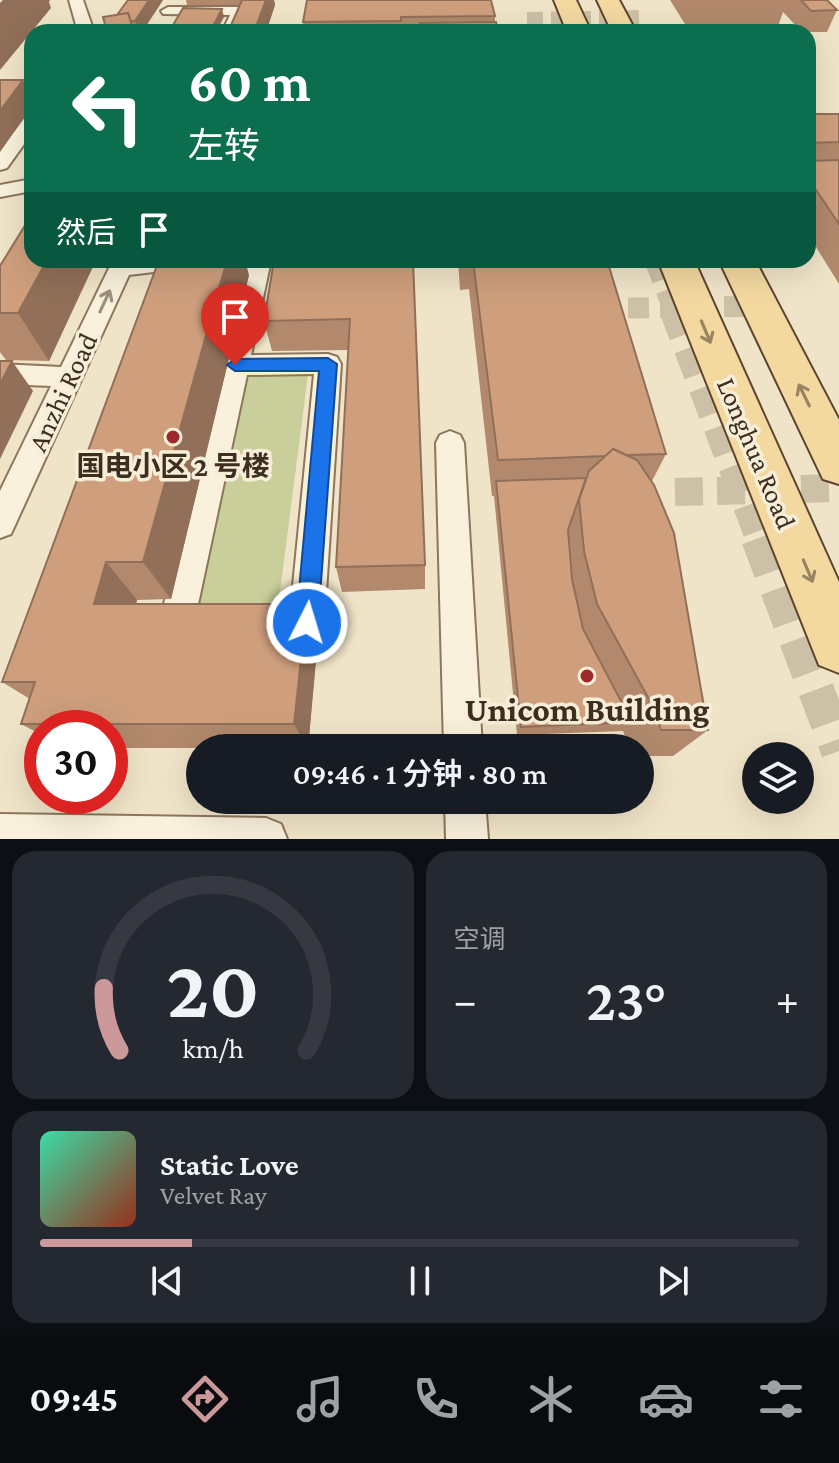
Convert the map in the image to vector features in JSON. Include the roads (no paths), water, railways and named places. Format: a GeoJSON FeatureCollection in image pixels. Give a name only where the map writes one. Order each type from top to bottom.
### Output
{"type":"FeatureCollection","features":[{"type":"Feature","properties":{"kind":"main road"},"geometry":{"type":"LineString","coordinates":[[565,0],[576,24]]}},
{"type":"Feature","properties":{"kind":"main road"},"geometry":{"type":"LineString","coordinates":[[608,0],[620,24]]}},
{"type":"Feature","properties":{"kind":"main road","name":"Longhua Road"},"geometry":{"type":"LineString","coordinates":[[679,268],[839,645]]}},
{"type":"Feature","properties":{"kind":"main road"},"geometry":{"type":"LineString","coordinates":[[741,268],[839,465]]}},
{"type":"Feature","properties":{"kind":"street"},"geometry":{"type":"LineString","coordinates":[[76,0],[84,24]]}},
{"type":"Feature","properties":{"kind":"street"},"geometry":{"type":"LineString","coordinates":[[168,11],[239,11],[233,24]]}},
{"type":"Feature","properties":{"kind":"street"},"geometry":{"type":"LineString","coordinates":[[0,95],[24,95]]}},
{"type":"Feature","properties":{"kind":"street"},"geometry":{"type":"LineString","coordinates":[[0,164],[24,131]]}},
{"type":"Feature","properties":{"kind":"street"},"geometry":{"type":"LineString","coordinates":[[0,191],[24,186]]}},
{"type":"Feature","properties":{"kind":"street","name":"Anzhi Road"},"geometry":{"type":"LineString","coordinates":[[0,524],[120,268]]}},
{"type":"Feature","properties":{"kind":"street"},"geometry":{"type":"LineString","coordinates":[[235,365],[328,364],[307,623],[176,624],[235,365],[258,268]]}},
{"type":"Feature","properties":{"kind":"street"},"geometry":{"type":"LineString","coordinates":[[0,374],[69,377]]}},
{"type":"Feature","properties":{"kind":"street"},"geometry":{"type":"LineString","coordinates":[[450,443],[462,734]]}},
{"type":"Feature","properties":{"kind":"street"},"geometry":{"type":"LineString","coordinates":[[466,814],[467,839]]}},
{"type":"Feature","properties":{"kind":"street"},"geometry":{"type":"LineString","coordinates":[[0,835],[266,839]]}},
{"type":"Feature","properties":{"kind":"tunnel"},"geometry":{"type":"LineString","coordinates":[[527,20],[642,18]]}},
{"type":"Feature","properties":{"kind":"tunnel"},"geometry":{"type":"LineString","coordinates":[[658,268],[673,307]]}},
{"type":"Feature","properties":{"kind":"tunnel"},"geometry":{"type":"LineString","coordinates":[[673,307],[774,306]]}},
{"type":"Feature","properties":{"kind":"tunnel"},"geometry":{"type":"LineString","coordinates":[[628,308],[673,307]]}},
{"type":"Feature","properties":{"kind":"tunnel"},"geometry":{"type":"LineString","coordinates":[[673,309],[741,490]]}},
{"type":"Feature","properties":{"kind":"tunnel"},"geometry":{"type":"LineString","coordinates":[[741,490],[839,488]]}},
{"type":"Feature","properties":{"kind":"tunnel"},"geometry":{"type":"LineString","coordinates":[[675,492],[741,490]]}},
{"type":"Feature","properties":{"kind":"tunnel"},"geometry":{"type":"LineString","coordinates":[[741,490],[760,540]]}},
{"type":"Feature","properties":{"kind":"tunnel"},"geometry":{"type":"LineString","coordinates":[[759,538],[839,751]]}},
{"type":"Feature","properties":{"kind":"place","name":"国电小区 2 号楼"},"geometry":{"type":"Point","coordinates":[173,437]}},
{"type":"Feature","properties":{"kind":"place","name":"Unicom Building"},"geometry":{"type":"Point","coordinates":[587,676]}}]}
